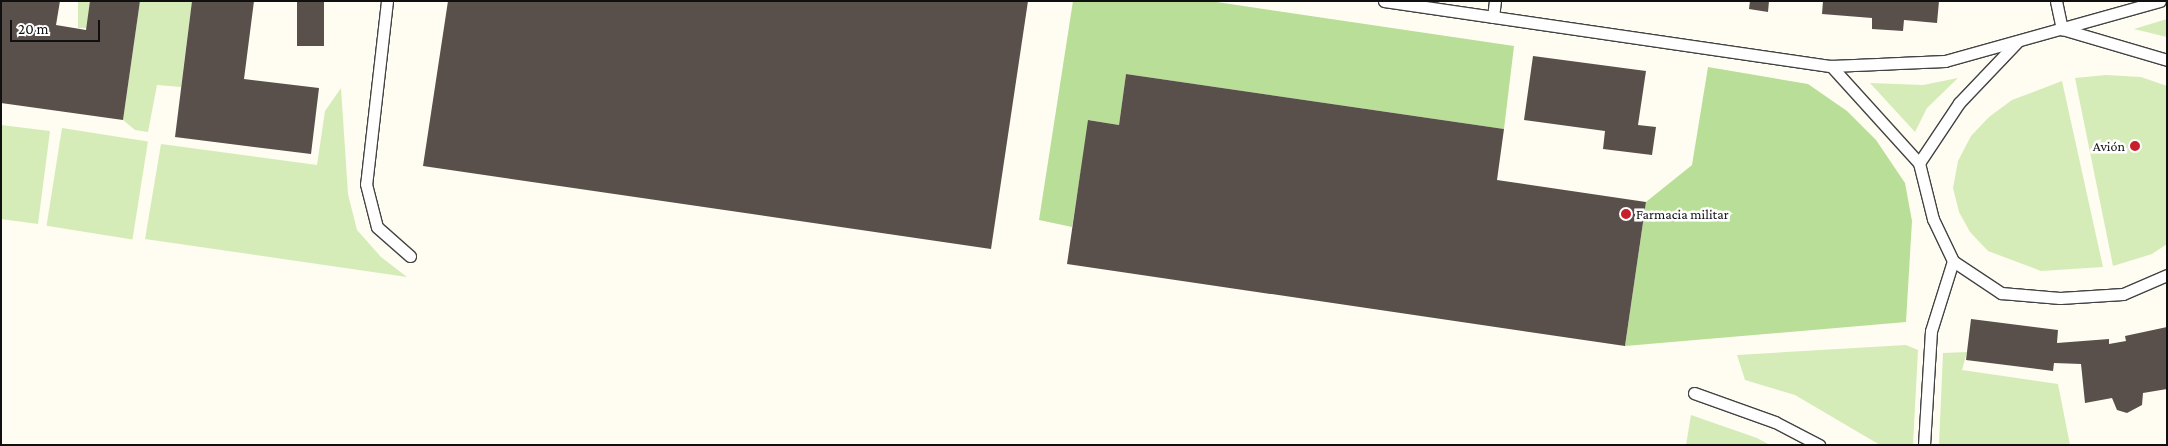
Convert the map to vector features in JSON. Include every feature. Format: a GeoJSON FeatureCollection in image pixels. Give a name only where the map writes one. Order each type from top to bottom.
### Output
{"type":"FeatureCollection","features":[{"type":"Feature","properties":{"kind":"lane"},"geometry":{"type":"LineString","coordinates":[[387,1],[366,184],[378,227],[410,256]]}},
{"type":"Feature","properties":{"kind":"lane"},"geometry":{"type":"LineString","coordinates":[[1384,1],[1831,66],[1945,61],[2160,1]]}},
{"type":"Feature","properties":{"kind":"lane"},"geometry":{"type":"LineString","coordinates":[[1493,16],[1495,1]]}},
{"type":"Feature","properties":{"kind":"lane"},"geometry":{"type":"LineString","coordinates":[[2056,1],[2062,29]]}},
{"type":"Feature","properties":{"kind":"lane"},"geometry":{"type":"LineString","coordinates":[[2062,29],[2167,60]]}},
{"type":"Feature","properties":{"kind":"lane"},"geometry":{"type":"LineString","coordinates":[[1919,163],[1959,103],[2019,40]]}},
{"type":"Feature","properties":{"kind":"lane"},"geometry":{"type":"LineString","coordinates":[[1831,66],[1919,163],[1933,219],[1953,261],[2001,293],[2060,298],[2123,294],[2167,275]]}},
{"type":"Feature","properties":{"kind":"lane"},"geometry":{"type":"LineString","coordinates":[[1924,445],[1931,331],[1953,261]]}},
{"type":"Feature","properties":{"kind":"lane"},"geometry":{"type":"LineString","coordinates":[[1694,393],[1775,422],[1819,445]]}},
{"type":"Feature","properties":{"kind":"green space"},"geometry":{"type":"Polygon","coordinates":[[[78,1],[90,1],[90,28],[78,28],[78,1]]]}},
{"type":"Feature","properties":{"kind":"green space"},"geometry":{"type":"Polygon","coordinates":[[[140,1],[192,1],[181,87],[157,85],[148,132],[135,130],[123,120],[140,1]]]}},
{"type":"Feature","properties":{"kind":"green space"},"geometry":{"type":"Polygon","coordinates":[[[1073,1],[1210,1],[1514,46],[1504,129],[1126,74],[1119,125],[1089,120],[1072,227],[1039,220],[1073,1]]]}},
{"type":"Feature","properties":{"kind":"green space"},"geometry":{"type":"Polygon","coordinates":[[[2167,19],[2167,37],[2134,29],[2167,19]]]}},
{"type":"Feature","properties":{"kind":"green space"},"geometry":{"type":"Polygon","coordinates":[[[1708,67],[1808,84],[1847,111],[1876,140],[1905,183],[1912,221],[1906,322],[1625,346],[1646,202],[1692,165],[1708,67]]]}},
{"type":"Feature","properties":{"kind":"green space"},"geometry":{"type":"Polygon","coordinates":[[[2106,75],[2141,77],[2167,86],[2167,244],[2152,254],[2113,266],[2075,78],[2106,75]]]}},
{"type":"Feature","properties":{"kind":"green space"},"geometry":{"type":"Polygon","coordinates":[[[1958,78],[1927,108],[1915,132],[1870,83],[1923,85],[1958,78]]]}},
{"type":"Feature","properties":{"kind":"green space"},"geometry":{"type":"Polygon","coordinates":[[[2062,81],[2103,267],[2041,271],[1988,251],[1970,232],[1959,212],[1953,188],[1958,161],[1971,136],[1989,117],[2012,100],[2062,81]]]}},
{"type":"Feature","properties":{"kind":"green space"},"geometry":{"type":"Polygon","coordinates":[[[341,88],[348,194],[357,230],[381,257],[407,277],[145,239],[161,144],[317,165],[325,111],[341,88]]]}},
{"type":"Feature","properties":{"kind":"green space"},"geometry":{"type":"Polygon","coordinates":[[[1,125],[50,131],[38,224],[1,219],[1,125]]]}},
{"type":"Feature","properties":{"kind":"green space"},"geometry":{"type":"Polygon","coordinates":[[[62,128],[148,142],[132,239],[47,226],[62,128]]]}},
{"type":"Feature","properties":{"kind":"green space"},"geometry":{"type":"Polygon","coordinates":[[[1906,345],[1918,350],[1913,445],[1880,445],[1795,395],[1745,380],[1737,355],[1906,345]]]}},
{"type":"Feature","properties":{"kind":"green space"},"geometry":{"type":"Polygon","coordinates":[[[1967,352],[1962,370],[2058,384],[2070,445],[1939,445],[1943,353],[1967,352]]]}},
{"type":"Feature","properties":{"kind":"green space"},"geometry":{"type":"Polygon","coordinates":[[[1691,415],[1757,438],[1770,445],[1686,445],[1691,415]]]}},
{"type":"Feature","properties":{"kind":"building"},"geometry":{"type":"Polygon","coordinates":[[[1,1],[60,1],[56,25],[86,30],[90,1],[140,1],[123,120],[1,103],[1,1]]]}},
{"type":"Feature","properties":{"kind":"building"},"geometry":{"type":"Polygon","coordinates":[[[192,1],[254,1],[244,79],[319,88],[311,154],[175,137],[192,1]]]}},
{"type":"Feature","properties":{"kind":"building"},"geometry":{"type":"Polygon","coordinates":[[[297,1],[324,1],[324,46],[297,46],[297,1]]]}},
{"type":"Feature","properties":{"kind":"building"},"geometry":{"type":"Polygon","coordinates":[[[448,1],[1028,1],[991,249],[423,166],[448,1]]]}},
{"type":"Feature","properties":{"kind":"building"},"geometry":{"type":"Polygon","coordinates":[[[1750,1],[1769,1],[1768,12],[1749,9],[1750,1]]]}},
{"type":"Feature","properties":{"kind":"building"},"geometry":{"type":"Polygon","coordinates":[[[1823,1],[1939,1],[1937,23],[1904,20],[1903,31],[1872,29],[1872,18],[1822,14],[1823,1]]]}},
{"type":"Feature","properties":{"kind":"building"},"geometry":{"type":"Polygon","coordinates":[[[1533,56],[1646,71],[1638,125],[1656,127],[1652,155],[1603,149],[1605,131],[1524,120],[1533,56]]]}},
{"type":"Feature","properties":{"kind":"building"},"geometry":{"type":"Polygon","coordinates":[[[1126,74],[1504,129],[1497,180],[1646,202],[1625,346],[1067,264],[1088,120],[1119,125],[1126,74]]]}},
{"type":"Feature","properties":{"kind":"building"},"geometry":{"type":"Polygon","coordinates":[[[1971,319],[2058,330],[2057,343],[2109,339],[2109,344],[2126,341],[2125,336],[2167,327],[2167,389],[2143,393],[2142,405],[2127,413],[2117,410],[2112,398],[2085,403],[2081,364],[2054,363],[2053,371],[1966,360],[1971,319]]]}},
{"type":"Feature","properties":{"kind":"place","name":"Avión"},"geometry":{"type":"Point","coordinates":[2135,146]}},
{"type":"Feature","properties":{"kind":"place","name":"Farmacia militar"},"geometry":{"type":"Point","coordinates":[1626,214]}}]}
